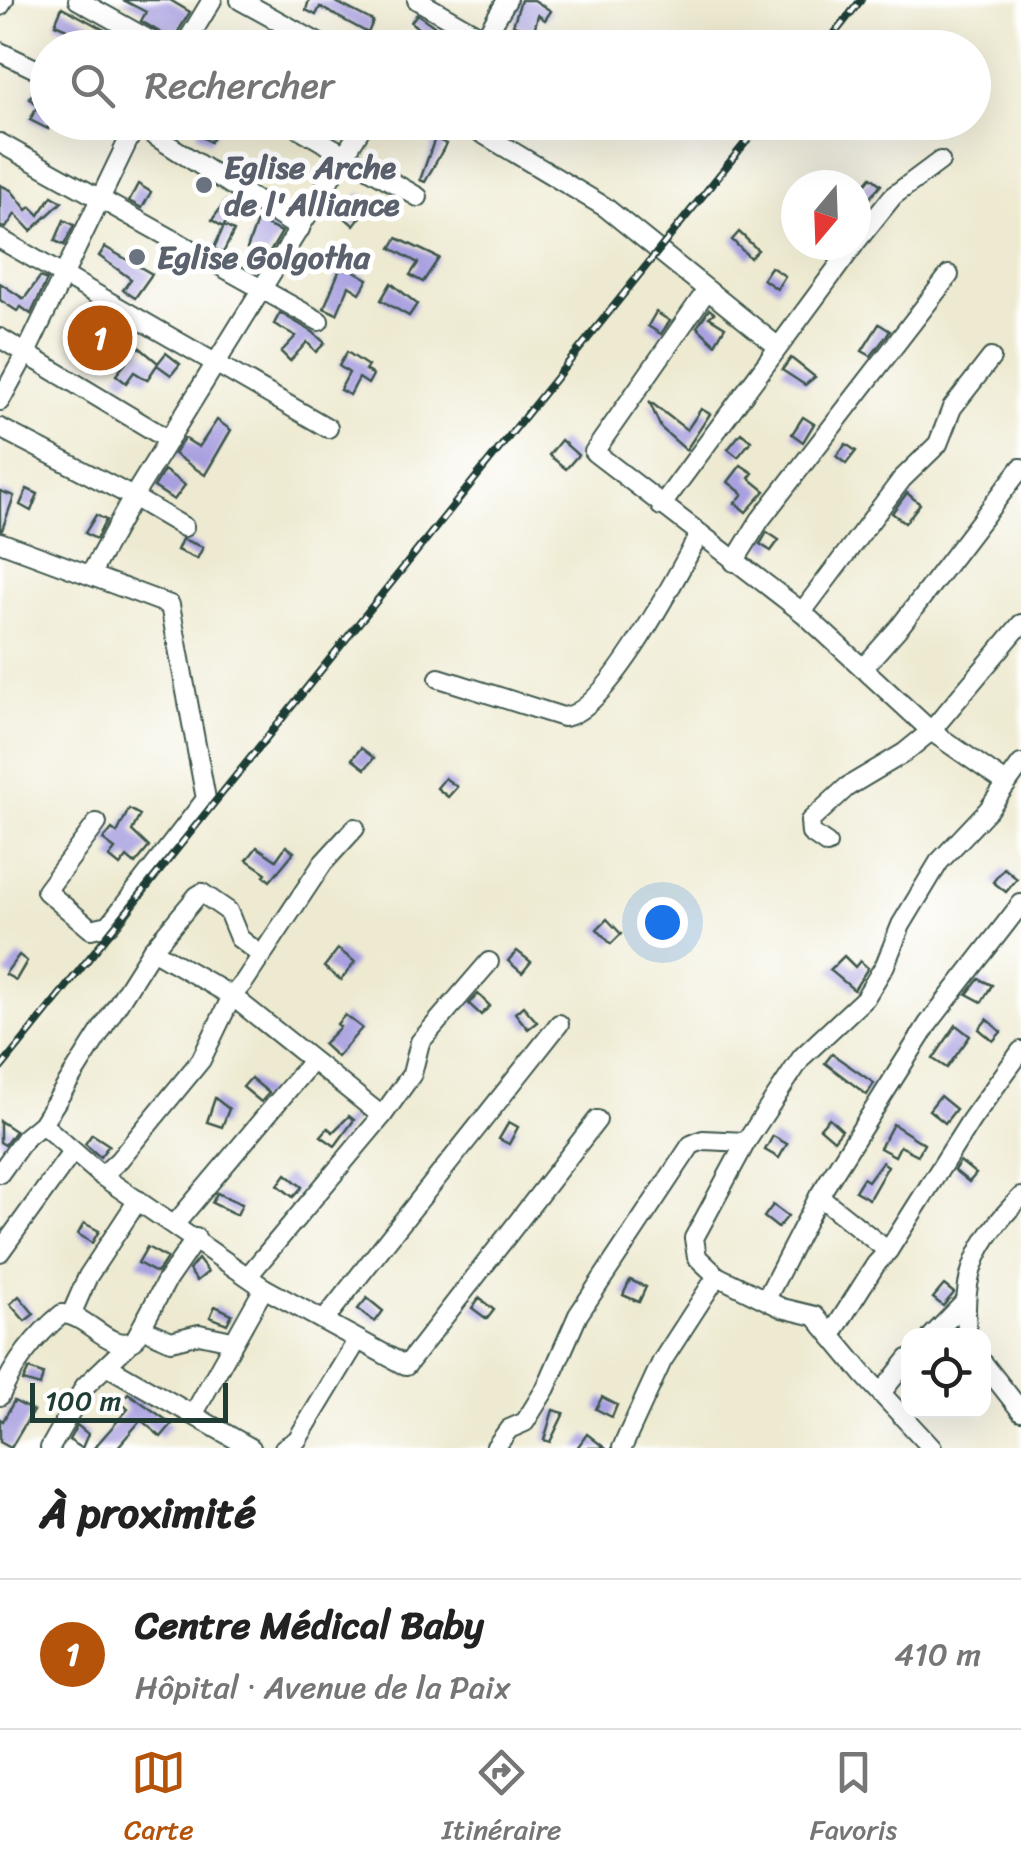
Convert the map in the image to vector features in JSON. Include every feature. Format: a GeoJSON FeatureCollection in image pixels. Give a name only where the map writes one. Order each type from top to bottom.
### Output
{"type":"FeatureCollection","features":[{"type":"Feature","properties":{"kind":"street"},"geometry":{"type":"LineString","coordinates":[[78,0],[132,30]]}},
{"type":"Feature","properties":{"kind":"street"},"geometry":{"type":"LineString","coordinates":[[194,30],[212,0]]}},
{"type":"Feature","properties":{"kind":"street"},"geometry":{"type":"LineString","coordinates":[[240,0],[294,30]]}},
{"type":"Feature","properties":{"kind":"street"},"geometry":{"type":"LineString","coordinates":[[417,0],[462,30]]}},
{"type":"Feature","properties":{"kind":"street"},"geometry":{"type":"LineString","coordinates":[[490,30],[507,0]]}},
{"type":"Feature","properties":{"kind":"street"},"geometry":{"type":"LineString","coordinates":[[0,52],[30,66]]}},
{"type":"Feature","properties":{"kind":"street"},"geometry":{"type":"LineString","coordinates":[[0,401],[128,140]]}},
{"type":"Feature","properties":{"kind":"street"},"geometry":{"type":"LineString","coordinates":[[162,140],[300,230]]}},
{"type":"Feature","properties":{"kind":"street"},"geometry":{"type":"LineString","coordinates":[[317,140],[418,196]]}},
{"type":"Feature","properties":{"kind":"street"},"geometry":{"type":"LineString","coordinates":[[90,576],[134,497],[354,140]]}},
{"type":"Feature","properties":{"kind":"street"},"geometry":{"type":"LineString","coordinates":[[494,140],[593,198],[777,346]]}},
{"type":"Feature","properties":{"kind":"street"},"geometry":{"type":"LineString","coordinates":[[0,143],[319,322]]}},
{"type":"Feature","properties":{"kind":"street"},"geometry":{"type":"LineString","coordinates":[[871,224],[894,196],[940,161]]}},
{"type":"Feature","properties":{"kind":"street"},"geometry":{"type":"LineString","coordinates":[[0,239],[214,366],[328,428]]}},
{"type":"Feature","properties":{"kind":"street"},"geometry":{"type":"LineString","coordinates":[[661,506],[842,260]]}},
{"type":"Feature","properties":{"kind":"street"},"geometry":{"type":"LineString","coordinates":[[734,562],[760,520],[949,275]]}},
{"type":"Feature","properties":{"kind":"street"},"geometry":{"type":"LineString","coordinates":[[706,290],[594,448],[598,456],[802,612],[931,731],[1006,783]]}},
{"type":"Feature","properties":{"kind":"street"},"geometry":{"type":"LineString","coordinates":[[0,338],[169,440]]}},
{"type":"Feature","properties":{"kind":"street"},"geometry":{"type":"LineString","coordinates":[[802,612],[902,480],[938,444],[952,408],[991,358]]}},
{"type":"Feature","properties":{"kind":"street"},"geometry":{"type":"LineString","coordinates":[[0,428],[184,527]]}},
{"type":"Feature","properties":{"kind":"street"},"geometry":{"type":"LineString","coordinates":[[863,668],[1021,468]]}},
{"type":"Feature","properties":{"kind":"street"},"geometry":{"type":"LineString","coordinates":[[440,678],[572,717],[593,700],[646,630],[699,535]]}},
{"type":"Feature","properties":{"kind":"street"},"geometry":{"type":"LineString","coordinates":[[0,542],[170,605],[206,796],[109,925],[98,930],[91,929],[46,892],[97,824]]}},
{"type":"Feature","properties":{"kind":"street"},"geometry":{"type":"LineString","coordinates":[[826,844],[811,834],[810,821],[847,787],[904,753],[931,731],[1021,624]]}},
{"type":"Feature","properties":{"kind":"street"},"geometry":{"type":"LineString","coordinates":[[932,1448],[812,1314],[786,1310],[717,1276],[698,1256],[694,1238],[746,1142],[802,1057],[865,998],[885,965],[901,925],[939,862],[988,810],[1021,764]]}},
{"type":"Feature","properties":{"kind":"street"},"geometry":{"type":"LineString","coordinates":[[102,1176],[201,1060],[232,996],[323,863],[355,828]]}},
{"type":"Feature","properties":{"kind":"street"},"geometry":{"type":"LineString","coordinates":[[0,1174],[25,1138],[42,1124],[152,950],[202,893],[228,911],[239,938],[262,956]]}},
{"type":"Feature","properties":{"kind":"street"},"geometry":{"type":"LineString","coordinates":[[766,1298],[819,1196],[928,1024],[1021,904]]}},
{"type":"Feature","properties":{"kind":"street"},"geometry":{"type":"LineString","coordinates":[[152,950],[232,996],[382,1116]]}},
{"type":"Feature","properties":{"kind":"street"},"geometry":{"type":"LineString","coordinates":[[248,1276],[382,1116],[412,1074],[420,1042],[489,962]]}},
{"type":"Feature","properties":{"kind":"street"},"geometry":{"type":"LineString","coordinates":[[325,1319],[559,1024]]}},
{"type":"Feature","properties":{"kind":"street"},"geometry":{"type":"LineString","coordinates":[[831,1335],[971,1120],[1021,1051]]}},
{"type":"Feature","properties":{"kind":"street"},"geometry":{"type":"LineString","coordinates":[[175,1224],[312,1061]]}},
{"type":"Feature","properties":{"kind":"street"},"geometry":{"type":"LineString","coordinates":[[42,1124],[102,1176],[264,1288],[406,1366],[597,1120]]}},
{"type":"Feature","properties":{"kind":"street"},"geometry":{"type":"LineString","coordinates":[[495,1448],[508,1429],[525,1422],[546,1388],[578,1315],[690,1145],[703,1140],[746,1142]]}},
{"type":"Feature","properties":{"kind":"street"},"geometry":{"type":"LineString","coordinates":[[0,1252],[73,1151]]}},
{"type":"Feature","properties":{"kind":"street"},"geometry":{"type":"LineString","coordinates":[[819,1196],[888,1251]]}},
{"type":"Feature","properties":{"kind":"street"},"geometry":{"type":"LineString","coordinates":[[71,1314],[88,1276],[138,1200]]}},
{"type":"Feature","properties":{"kind":"street"},"geometry":{"type":"LineString","coordinates":[[967,1328],[965,1302],[969,1268],[976,1253],[1018,1205]]}},
{"type":"Feature","properties":{"kind":"street"},"geometry":{"type":"LineString","coordinates":[[50,1448],[86,1386],[136,1339],[167,1280],[196,1238]]}},
{"type":"Feature","properties":{"kind":"street"},"geometry":{"type":"LineString","coordinates":[[622,1448],[662,1362],[717,1276]]}},
{"type":"Feature","properties":{"kind":"street"},"geometry":{"type":"LineString","coordinates":[[193,1415],[264,1288]]}},
{"type":"Feature","properties":{"kind":"street"},"geometry":{"type":"LineString","coordinates":[[940,1328],[965,1302]]}},
{"type":"Feature","properties":{"kind":"street"},"geometry":{"type":"LineString","coordinates":[[0,1396],[8,1377],[38,1335],[62,1314],[71,1314],[114,1342],[129,1344]]}},
{"type":"Feature","properties":{"kind":"street"},"geometry":{"type":"LineString","coordinates":[[142,1328],[171,1341],[206,1334],[232,1341]]}},
{"type":"Feature","properties":{"kind":"street"},"geometry":{"type":"LineString","coordinates":[[284,1448],[297,1440],[357,1341]]}},
{"type":"Feature","properties":{"kind":"street"},"geometry":{"type":"LineString","coordinates":[[107,1366],[247,1446]]}},
{"type":"Feature","properties":{"kind":"street"},"geometry":{"type":"LineString","coordinates":[[882,1392],[901,1368]]}},
{"type":"Feature","properties":{"kind":"street"},"geometry":{"type":"LineString","coordinates":[[991,1373],[1021,1411]]}},
{"type":"Feature","properties":{"kind":"street"},"geometry":{"type":"LineString","coordinates":[[223,1448],[247,1446]]}},
{"type":"Feature","properties":{"kind":"building"},"geometry":{"type":"Polygon","coordinates":[[[123,0],[170,0],[190,12],[179,30],[156,30],[141,21],[146,12],[123,0]]]}},
{"type":"Feature","properties":{"kind":"building"},"geometry":{"type":"Polygon","coordinates":[[[309,0],[332,0],[373,21],[369,30],[362,30],[320,7],[316,15],[306,10],[309,0]]]}},
{"type":"Feature","properties":{"kind":"building"},"geometry":{"type":"Polygon","coordinates":[[[521,0],[534,0],[551,11],[545,20],[538,15],[534,30],[513,25],[521,0]]]}},
{"type":"Feature","properties":{"kind":"building"},"geometry":{"type":"Polygon","coordinates":[[[62,7],[105,30],[69,30],[55,24],[62,7]]]}},
{"type":"Feature","properties":{"kind":"building"},"geometry":{"type":"Polygon","coordinates":[[[417,14],[440,30],[420,30],[411,22],[417,14]]]}},
{"type":"Feature","properties":{"kind":"building"},"geometry":{"type":"Polygon","coordinates":[[[434,140],[446,144],[425,182],[420,180],[434,140]]]}},
{"type":"Feature","properties":{"kind":"building"},"geometry":{"type":"Polygon","coordinates":[[[871,177],[881,185],[871,196],[871,177]]]}},
{"type":"Feature","properties":{"kind":"building"},"geometry":{"type":"Polygon","coordinates":[[[138,184],[151,192],[142,208],[129,201],[138,184]]]}},
{"type":"Feature","properties":{"kind":"building"},"geometry":{"type":"Polygon","coordinates":[[[0,185],[11,190],[27,210],[31,207],[39,215],[52,196],[62,202],[31,231],[15,214],[6,228],[0,227],[0,185]]]}},
{"type":"Feature","properties":{"kind":"building"},"geometry":{"type":"Polygon","coordinates":[[[360,193],[372,202],[354,226],[343,216],[360,193]]]}},
{"type":"Feature","properties":{"kind":"building"},"geometry":{"type":"Polygon","coordinates":[[[226,201],[237,208],[223,227],[212,220],[226,201]]]}},
{"type":"Feature","properties":{"kind":"building"},"geometry":{"type":"Polygon","coordinates":[[[64,220],[74,225],[64,245],[55,241],[64,220]]]}},
{"type":"Feature","properties":{"kind":"building"},"geometry":{"type":"Polygon","coordinates":[[[257,221],[282,232],[263,264],[247,249],[257,221]]]}},
{"type":"Feature","properties":{"kind":"building"},"geometry":{"type":"Polygon","coordinates":[[[224,226],[234,231],[223,253],[214,248],[224,226]]]}},
{"type":"Feature","properties":{"kind":"building"},"geometry":{"type":"Polygon","coordinates":[[[739,232],[758,250],[750,258],[732,240],[739,232]]]}},
{"type":"Feature","properties":{"kind":"building"},"geometry":{"type":"Polygon","coordinates":[[[397,238],[439,258],[423,282],[410,275],[418,263],[391,248],[397,238]]]}},
{"type":"Feature","properties":{"kind":"building"},"geometry":{"type":"Polygon","coordinates":[[[105,247],[152,274],[135,298],[123,290],[131,279],[99,256],[105,247]]]}},
{"type":"Feature","properties":{"kind":"building"},"geometry":{"type":"Polygon","coordinates":[[[342,264],[368,279],[360,293],[349,286],[337,314],[324,308],[342,264]]]}},
{"type":"Feature","properties":{"kind":"building"},"geometry":{"type":"Polygon","coordinates":[[[771,267],[785,276],[777,289],[763,279],[771,267]]]}},
{"type":"Feature","properties":{"kind":"building"},"geometry":{"type":"Polygon","coordinates":[[[40,277],[47,280],[31,314],[21,307],[17,311],[0,300],[0,283],[24,299],[40,277]]]}},
{"type":"Feature","properties":{"kind":"building"},"geometry":{"type":"Polygon","coordinates":[[[391,283],[417,304],[409,316],[381,300],[391,283]]]}},
{"type":"Feature","properties":{"kind":"building"},"geometry":{"type":"Polygon","coordinates":[[[709,309],[714,313],[709,317],[725,327],[715,344],[697,327],[709,309]]]}},
{"type":"Feature","properties":{"kind":"building"},"geometry":{"type":"Polygon","coordinates":[[[656,312],[670,321],[661,334],[648,326],[656,312]]]}},
{"type":"Feature","properties":{"kind":"building"},"geometry":{"type":"Polygon","coordinates":[[[280,313],[325,343],[316,352],[307,342],[290,361],[281,352],[296,336],[274,324],[280,313]]]}},
{"type":"Feature","properties":{"kind":"building"},"geometry":{"type":"Polygon","coordinates":[[[879,324],[890,331],[871,356],[862,351],[879,324]]]}},
{"type":"Feature","properties":{"kind":"building"},"geometry":{"type":"Polygon","coordinates":[[[99,325],[112,335],[102,350],[88,340],[99,325]]]}},
{"type":"Feature","properties":{"kind":"building"},"geometry":{"type":"Polygon","coordinates":[[[139,347],[158,363],[166,353],[180,364],[171,375],[157,365],[147,380],[134,372],[126,383],[116,375],[139,347]]]}},
{"type":"Feature","properties":{"kind":"building"},"geometry":{"type":"Polygon","coordinates":[[[347,352],[368,366],[365,370],[373,375],[368,384],[359,378],[350,395],[340,390],[349,373],[339,366],[347,352]]]}},
{"type":"Feature","properties":{"kind":"building"},"geometry":{"type":"Polygon","coordinates":[[[791,358],[815,377],[805,385],[782,370],[791,358]]]}},
{"type":"Feature","properties":{"kind":"building"},"geometry":{"type":"Polygon","coordinates":[[[649,401],[687,430],[701,409],[710,414],[686,450],[661,428],[649,401]]]}},
{"type":"Feature","properties":{"kind":"building"},"geometry":{"type":"Polygon","coordinates":[[[803,417],[814,424],[803,442],[792,434],[803,417]]]}},
{"type":"Feature","properties":{"kind":"building"},"geometry":{"type":"Polygon","coordinates":[[[217,420],[231,430],[205,475],[174,454],[184,438],[199,447],[217,420]]]}},
{"type":"Feature","properties":{"kind":"building"},"geometry":{"type":"Polygon","coordinates":[[[741,433],[751,441],[738,457],[728,449],[741,433]]]}},
{"type":"Feature","properties":{"kind":"building"},"geometry":{"type":"Polygon","coordinates":[[[561,440],[578,455],[566,469],[549,455],[561,440]]]}},
{"type":"Feature","properties":{"kind":"building"},"geometry":{"type":"Polygon","coordinates":[[[846,444],[856,451],[846,464],[836,456],[846,444]]]}},
{"type":"Feature","properties":{"kind":"building"},"geometry":{"type":"Polygon","coordinates":[[[741,465],[753,473],[749,478],[765,491],[746,512],[735,503],[743,494],[728,482],[741,465]]]}},
{"type":"Feature","properties":{"kind":"building"},"geometry":{"type":"Polygon","coordinates":[[[164,470],[185,485],[174,500],[154,487],[164,470]]]}},
{"type":"Feature","properties":{"kind":"building"},"geometry":{"type":"Polygon","coordinates":[[[27,489],[38,494],[31,511],[20,505],[27,489]]]}},
{"type":"Feature","properties":{"kind":"building"},"geometry":{"type":"Polygon","coordinates":[[[0,491],[14,496],[2,530],[0,530],[0,491]]]}},
{"type":"Feature","properties":{"kind":"building"},"geometry":{"type":"Polygon","coordinates":[[[907,493],[920,504],[905,523],[892,513],[907,493]]]}},
{"type":"Feature","properties":{"kind":"building"},"geometry":{"type":"Polygon","coordinates":[[[96,515],[106,520],[96,539],[85,533],[96,515]]]}},
{"type":"Feature","properties":{"kind":"building"},"geometry":{"type":"Polygon","coordinates":[[[767,532],[779,540],[771,551],[760,544],[767,532]]]}},
{"type":"Feature","properties":{"kind":"building"},"geometry":{"type":"Polygon","coordinates":[[[182,539],[203,547],[197,559],[177,550],[182,539]]]}},
{"type":"Feature","properties":{"kind":"building"},"geometry":{"type":"Polygon","coordinates":[[[361,748],[374,758],[365,769],[352,759],[361,748]]]}},
{"type":"Feature","properties":{"kind":"building"},"geometry":{"type":"Polygon","coordinates":[[[445,778],[457,787],[448,797],[437,788],[445,778]]]}},
{"type":"Feature","properties":{"kind":"building"},"geometry":{"type":"Polygon","coordinates":[[[129,809],[140,815],[132,831],[149,847],[135,864],[127,857],[120,866],[109,857],[115,849],[103,840],[112,829],[117,833],[129,809]]]}},
{"type":"Feature","properties":{"kind":"building"},"geometry":{"type":"Polygon","coordinates":[[[286,846],[294,852],[270,881],[264,876],[266,873],[247,860],[257,847],[276,860],[286,846]]]}},
{"type":"Feature","properties":{"kind":"building"},"geometry":{"type":"Polygon","coordinates":[[[1004,868],[1017,879],[1006,892],[993,882],[1004,868]]]}},
{"type":"Feature","properties":{"kind":"building"},"geometry":{"type":"Polygon","coordinates":[[[607,919],[621,934],[611,944],[597,929],[607,919]]]}},
{"type":"Feature","properties":{"kind":"building"},"geometry":{"type":"Polygon","coordinates":[[[338,949],[355,962],[341,980],[324,967],[338,949]]]}},
{"type":"Feature","properties":{"kind":"building"},"geometry":{"type":"Polygon","coordinates":[[[517,951],[531,962],[522,973],[508,961],[517,951]]]}},
{"type":"Feature","properties":{"kind":"building"},"geometry":{"type":"Polygon","coordinates":[[[19,955],[27,961],[16,980],[5,974],[19,955]]]}},
{"type":"Feature","properties":{"kind":"building"},"geometry":{"type":"Polygon","coordinates":[[[844,956],[855,967],[860,961],[868,968],[854,990],[830,970],[844,956]]]}},
{"type":"Feature","properties":{"kind":"building"},"geometry":{"type":"Polygon","coordinates":[[[979,979],[992,985],[982,1002],[967,994],[979,979]]]}},
{"type":"Feature","properties":{"kind":"building"},"geometry":{"type":"Polygon","coordinates":[[[478,994],[490,1006],[481,1015],[469,1004],[478,994]]]}},
{"type":"Feature","properties":{"kind":"building"},"geometry":{"type":"Polygon","coordinates":[[[523,1006],[537,1022],[528,1029],[515,1013],[523,1006]]]}},
{"type":"Feature","properties":{"kind":"building"},"geometry":{"type":"Polygon","coordinates":[[[345,1015],[362,1028],[337,1057],[323,1044],[340,1027],[337,1024],[345,1015]]]}},
{"type":"Feature","properties":{"kind":"building"},"geometry":{"type":"Polygon","coordinates":[[[987,1019],[1001,1032],[993,1041],[979,1029],[987,1019]]]}},
{"type":"Feature","properties":{"kind":"building"},"geometry":{"type":"Polygon","coordinates":[[[956,1025],[970,1036],[947,1068],[933,1059],[956,1025]]]}},
{"type":"Feature","properties":{"kind":"building"},"geometry":{"type":"Polygon","coordinates":[[[832,1054],[874,1083],[867,1095],[825,1063],[832,1054]]]}},
{"type":"Feature","properties":{"kind":"building"},"geometry":{"type":"Polygon","coordinates":[[[251,1078],[269,1093],[261,1102],[243,1087],[251,1078]]]}},
{"type":"Feature","properties":{"kind":"building"},"geometry":{"type":"Polygon","coordinates":[[[940,1096],[956,1109],[945,1123],[929,1110],[940,1096]]]}},
{"type":"Feature","properties":{"kind":"building"},"geometry":{"type":"Polygon","coordinates":[[[215,1098],[229,1109],[222,1127],[207,1122],[215,1098]]]}},
{"type":"Feature","properties":{"kind":"building"},"geometry":{"type":"Polygon","coordinates":[[[349,1116],[354,1120],[335,1146],[321,1136],[328,1128],[333,1132],[349,1116]]]}},
{"type":"Feature","properties":{"kind":"building"},"geometry":{"type":"Polygon","coordinates":[[[829,1118],[842,1130],[834,1140],[820,1128],[829,1118]]]}},
{"type":"Feature","properties":{"kind":"building"},"geometry":{"type":"Polygon","coordinates":[[[0,1121],[15,1131],[5,1145],[0,1142],[0,1121]]]}},
{"type":"Feature","properties":{"kind":"building"},"geometry":{"type":"Polygon","coordinates":[[[509,1122],[518,1127],[509,1144],[499,1139],[509,1122]]]}},
{"type":"Feature","properties":{"kind":"building"},"geometry":{"type":"Polygon","coordinates":[[[893,1124],[924,1144],[918,1155],[900,1146],[895,1156],[880,1148],[893,1124]]]}},
{"type":"Feature","properties":{"kind":"building"},"geometry":{"type":"Polygon","coordinates":[[[92,1134],[109,1145],[100,1157],[85,1144],[92,1134]]]}},
{"type":"Feature","properties":{"kind":"building"},"geometry":{"type":"Polygon","coordinates":[[[773,1136],[787,1144],[779,1158],[765,1150],[773,1136]]]}},
{"type":"Feature","properties":{"kind":"building"},"geometry":{"type":"Polygon","coordinates":[[[960,1161],[976,1174],[969,1182],[954,1170],[960,1161]]]}},
{"type":"Feature","properties":{"kind":"building"},"geometry":{"type":"Polygon","coordinates":[[[882,1162],[888,1166],[869,1199],[855,1191],[863,1178],[868,1181],[882,1162]]]}},
{"type":"Feature","properties":{"kind":"building"},"geometry":{"type":"Polygon","coordinates":[[[286,1174],[302,1187],[293,1197],[278,1185],[286,1174]]]}},
{"type":"Feature","properties":{"kind":"building"},"geometry":{"type":"Polygon","coordinates":[[[217,1193],[242,1204],[237,1215],[212,1203],[217,1193]]]}},
{"type":"Feature","properties":{"kind":"building"},"geometry":{"type":"Polygon","coordinates":[[[773,1205],[788,1216],[778,1228],[764,1217],[773,1205]]]}},
{"type":"Feature","properties":{"kind":"building"},"geometry":{"type":"Polygon","coordinates":[[[84,1223],[99,1231],[92,1243],[78,1234],[84,1223]]]}},
{"type":"Feature","properties":{"kind":"building"},"geometry":{"type":"Polygon","coordinates":[[[147,1247],[167,1258],[157,1273],[138,1263],[147,1247]]]}},
{"type":"Feature","properties":{"kind":"building"},"geometry":{"type":"Polygon","coordinates":[[[198,1259],[208,1272],[197,1281],[189,1270],[198,1259]]]}},
{"type":"Feature","properties":{"kind":"building"},"geometry":{"type":"Polygon","coordinates":[[[630,1280],[646,1287],[639,1302],[623,1295],[630,1280]]]}},
{"type":"Feature","properties":{"kind":"building"},"geometry":{"type":"Polygon","coordinates":[[[944,1285],[954,1293],[943,1306],[933,1298],[944,1285]]]}},
{"type":"Feature","properties":{"kind":"building"},"geometry":{"type":"Polygon","coordinates":[[[19,1296],[34,1314],[25,1321],[10,1304],[19,1296]]]}},
{"type":"Feature","properties":{"kind":"building"},"geometry":{"type":"Polygon","coordinates":[[[367,1298],[383,1311],[375,1322],[358,1309],[367,1298]]]}},
{"type":"Feature","properties":{"kind":"building"},"geometry":{"type":"Polygon","coordinates":[[[479,1298],[494,1310],[487,1319],[472,1308],[479,1298]]]}},
{"type":"Feature","properties":{"kind":"building"},"geometry":{"type":"Polygon","coordinates":[[[215,1306],[232,1314],[227,1324],[210,1317],[215,1306]]]}},
{"type":"Feature","properties":{"kind":"building"},"geometry":{"type":"Polygon","coordinates":[[[29,1369],[43,1374],[40,1386],[23,1381],[29,1369]]]}},
{"type":"Feature","properties":{"kind":"building"},"geometry":{"type":"Polygon","coordinates":[[[128,1393],[172,1424],[161,1437],[141,1420],[117,1448],[94,1448],[128,1409],[121,1402],[128,1393]]]}},
{"type":"Feature","properties":{"kind":"building"},"geometry":{"type":"Polygon","coordinates":[[[602,1397],[617,1405],[612,1417],[596,1409],[602,1397]]]}},
{"type":"Feature","properties":{"kind":"building"},"geometry":{"type":"Polygon","coordinates":[[[14,1401],[33,1411],[11,1448],[0,1442],[0,1419],[3,1421],[14,1401]]]}},
{"type":"Feature","properties":{"kind":"building"},"geometry":{"type":"Polygon","coordinates":[[[553,1410],[564,1413],[550,1442],[544,1440],[553,1410]]]}},
{"type":"Feature","properties":{"kind":"building"},"geometry":{"type":"Polygon","coordinates":[[[77,1425],[88,1434],[82,1448],[69,1440],[77,1425]]]}},
{"type":"Feature","properties":{"kind":"building"},"geometry":{"type":"Polygon","coordinates":[[[587,1434],[605,1448],[577,1448],[587,1434]]]}},
{"type":"Feature","properties":{"kind":"railway"},"geometry":{"type":"LineString","coordinates":[[837,30],[861,0]]}},
{"type":"Feature","properties":{"kind":"railway"},"geometry":{"type":"LineString","coordinates":[[0,1069],[748,140]]}},
{"type":"Feature","properties":{"kind":"place","name":"Eglise Arche de l'Alliance"},"geometry":{"type":"Point","coordinates":[204,185]}},
{"type":"Feature","properties":{"kind":"place","name":"Eglise Golgotha"},"geometry":{"type":"Point","coordinates":[137,257]}},
{"type":"Feature","properties":{"kind":"place","name":"Centre Médical Baby"},"geometry":{"type":"Point","coordinates":[100,338]}}]}
